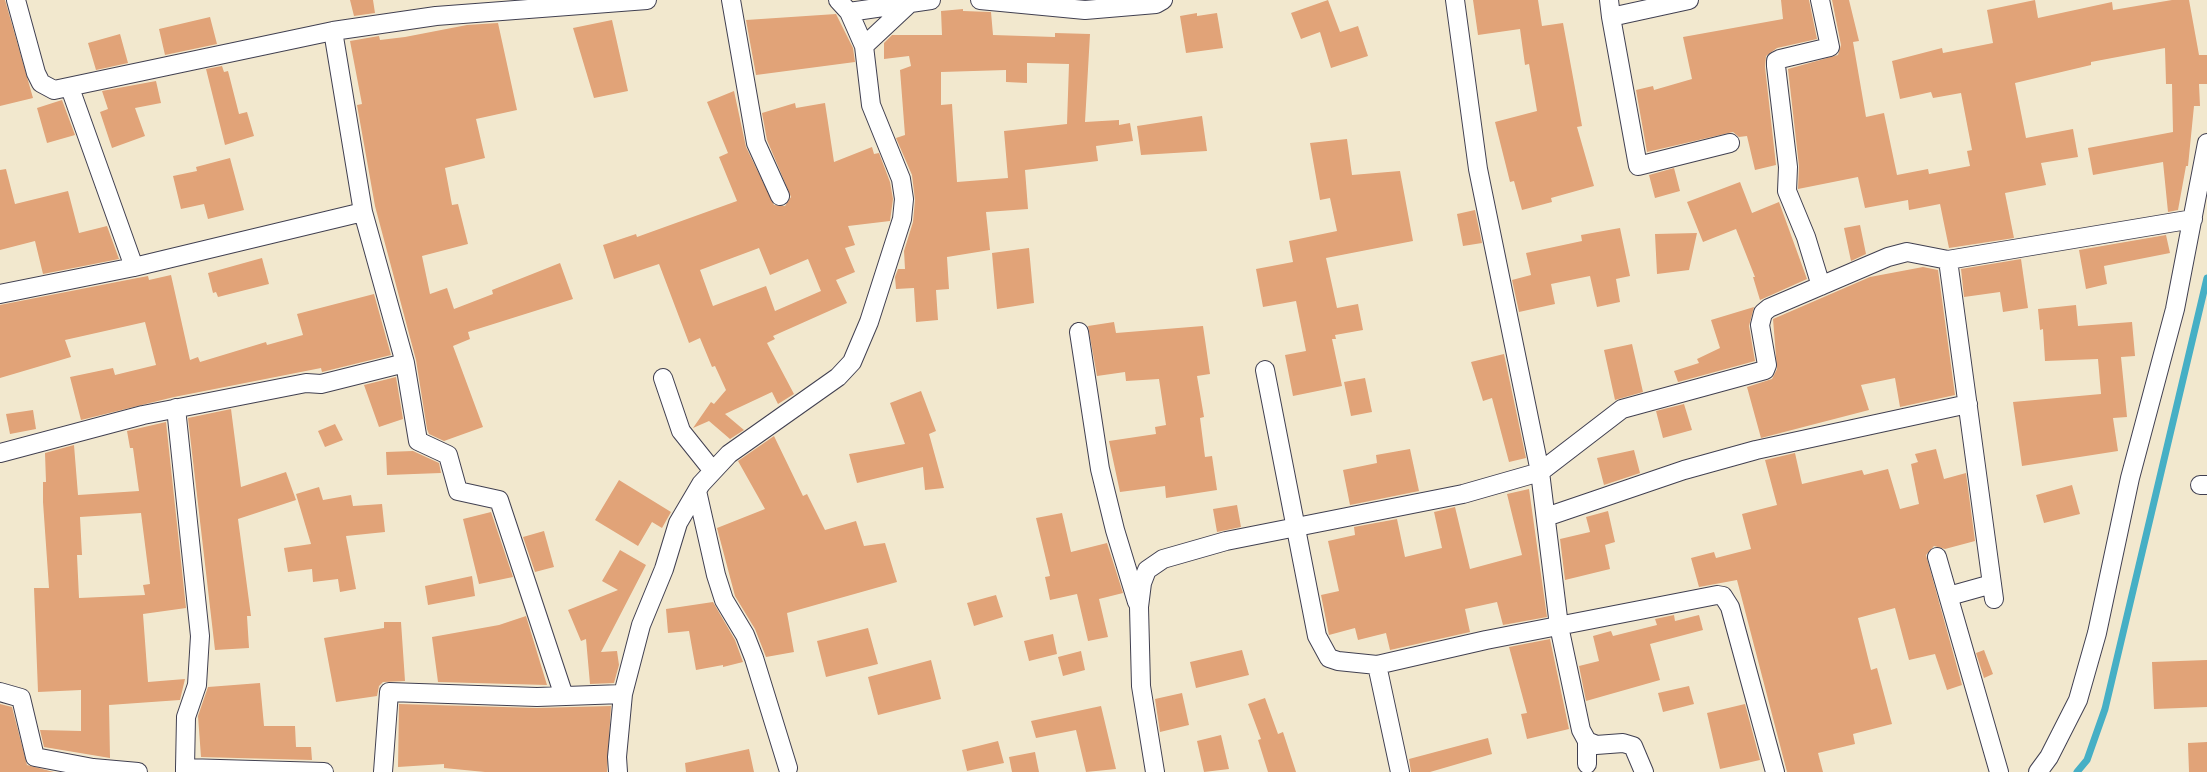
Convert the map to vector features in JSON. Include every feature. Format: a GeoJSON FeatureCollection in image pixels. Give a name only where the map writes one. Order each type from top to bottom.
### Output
{"type":"FeatureCollection","features":[{"type":"Feature","properties":{"kind":"street"},"geometry":{"type":"LineString","coordinates":[[16,0],[41,83],[54,90],[333,31],[390,22],[523,4],[647,0]]}},
{"type":"Feature","properties":{"kind":"street"},"geometry":{"type":"LineString","coordinates":[[731,0],[756,143],[780,196]]}},
{"type":"Feature","properties":{"kind":"street"},"geometry":{"type":"LineString","coordinates":[[618,772],[617,757],[623,694],[641,625],[664,569],[678,523],[696,491],[729,454],[838,377],[860,349],[902,219],[904,199],[901,179],[871,105],[864,46],[843,6],[931,0]]}},
{"type":"Feature","properties":{"kind":"street"},"geometry":{"type":"LineString","coordinates":[[980,0],[1085,10],[1114,4],[1156,4],[1163,0]]}},
{"type":"Feature","properties":{"kind":"street"},"geometry":{"type":"LineString","coordinates":[[1455,0],[1478,169],[1540,472],[1559,626],[1581,730],[1587,741],[1587,764]]}},
{"type":"Feature","properties":{"kind":"street"},"geometry":{"type":"LineString","coordinates":[[1689,0],[1610,8],[1638,166],[1730,143]]}},
{"type":"Feature","properties":{"kind":"street"},"geometry":{"type":"LineString","coordinates":[[1820,0],[1830,47],[1780,59],[1776,61],[1776,66],[1788,166],[1787,191],[1806,237],[1821,286]]}},
{"type":"Feature","properties":{"kind":"street"},"geometry":{"type":"LineString","coordinates":[[864,46],[910,3]]}},
{"type":"Feature","properties":{"kind":"street"},"geometry":{"type":"LineString","coordinates":[[333,31],[363,212],[405,363],[418,441],[448,455],[458,491],[500,500],[564,696]]}},
{"type":"Feature","properties":{"kind":"street"},"geometry":{"type":"LineString","coordinates":[[70,88],[134,267]]}},
{"type":"Feature","properties":{"kind":"street"},"geometry":{"type":"LineString","coordinates":[[2038,772],[2049,757],[2082,689],[2097,633],[2130,478],[2175,309],[2207,143]]}},
{"type":"Feature","properties":{"kind":"street"},"geometry":{"type":"LineString","coordinates":[[0,294],[134,267],[363,212]]}},
{"type":"Feature","properties":{"kind":"street"},"geometry":{"type":"LineString","coordinates":[[1155,772],[1141,686],[1139,607],[1142,583],[1147,570],[1163,559],[1226,541],[1463,494],[1540,472],[1622,409],[1648,399],[1765,370],[1767,366],[1760,325],[1763,314],[1769,308],[1888,257],[1907,252],[1948,260],[2193,219]]}},
{"type":"Feature","properties":{"kind":"street"},"geometry":{"type":"LineString","coordinates":[[1948,260],[1993,591],[1948,596]]}},
{"type":"Feature","properties":{"kind":"street"},"geometry":{"type":"LineString","coordinates":[[1079,332],[1100,469],[1115,530],[1139,607]]}},
{"type":"Feature","properties":{"kind":"street"},"geometry":{"type":"LineString","coordinates":[[0,453],[176,408],[306,383],[321,384],[405,363]]}},
{"type":"Feature","properties":{"kind":"street"},"geometry":{"type":"LineString","coordinates":[[1264,370],[1317,636],[1329,658],[1377,665],[1559,626],[1717,595],[1723,596],[1730,607],[1775,772]]}},
{"type":"Feature","properties":{"kind":"street"},"geometry":{"type":"LineString","coordinates":[[663,378],[681,431],[713,471]]}},
{"type":"Feature","properties":{"kind":"street"},"geometry":{"type":"LineString","coordinates":[[1546,517],[1684,470],[1756,450],[1968,404]]}},
{"type":"Feature","properties":{"kind":"street"},"geometry":{"type":"LineString","coordinates":[[176,408],[200,636],[197,685],[186,717],[185,770],[324,772]]}},
{"type":"Feature","properties":{"kind":"street"},"geometry":{"type":"LineString","coordinates":[[696,491],[724,600],[745,635],[754,658],[788,768]]}},
{"type":"Feature","properties":{"kind":"street"},"geometry":{"type":"LineString","coordinates":[[1938,556],[1999,772]]}},
{"type":"Feature","properties":{"kind":"street"},"geometry":{"type":"LineString","coordinates":[[1377,665],[1400,772]]}},
{"type":"Feature","properties":{"kind":"street"},"geometry":{"type":"LineString","coordinates":[[0,692],[21,698],[35,757],[93,768],[138,772]]}},
{"type":"Feature","properties":{"kind":"street"},"geometry":{"type":"LineString","coordinates":[[383,772],[389,692],[564,696],[623,694]]}},
{"type":"Feature","properties":{"kind":"street"},"geometry":{"type":"LineString","coordinates":[[1587,741],[1596,745],[1623,743],[1633,746],[1644,772]]}},
{"type":"Feature","properties":{"kind":"building"},"geometry":{"type":"Polygon","coordinates":[[[0,0],[5,0],[33,98],[0,106],[0,0]]]}},
{"type":"Feature","properties":{"kind":"building"},"geometry":{"type":"Polygon","coordinates":[[[350,0],[373,0],[375,13],[354,16],[350,0]]]}},
{"type":"Feature","properties":{"kind":"building"},"geometry":{"type":"Polygon","coordinates":[[[1328,0],[1340,32],[1358,26],[1368,56],[1331,68],[1320,32],[1301,39],[1291,13],[1328,0]]]}},
{"type":"Feature","properties":{"kind":"building"},"geometry":{"type":"Polygon","coordinates":[[[1473,0],[1538,0],[1542,26],[1563,23],[1582,126],[1577,127],[1594,186],[1551,198],[1552,202],[1522,210],[1514,181],[1510,182],[1495,122],[1537,111],[1529,64],[1525,65],[1520,29],[1478,35],[1473,0]]]}},
{"type":"Feature","properties":{"kind":"building"},"geometry":{"type":"Polygon","coordinates":[[[1781,0],[1809,0],[1817,39],[1777,48],[1766,56],[1765,67],[1776,165],[1755,170],[1747,136],[1739,137],[1733,132],[1647,152],[1636,90],[1653,86],[1654,90],[1692,79],[1683,37],[1783,19],[1781,0]]]}},
{"type":"Feature","properties":{"kind":"building"},"geometry":{"type":"Polygon","coordinates":[[[1832,0],[1849,0],[1859,41],[1853,42],[1866,117],[1884,113],[1897,175],[1928,169],[1929,174],[1970,166],[1967,151],[1972,150],[1961,93],[1933,98],[1931,92],[1900,99],[1892,61],[1942,48],[1943,53],[1993,43],[1987,10],[2035,0],[2038,18],[2112,2],[2113,10],[2172,0],[2189,0],[2199,55],[2207,55],[2207,84],[2199,84],[2200,106],[2194,106],[2188,166],[2186,166],[2178,210],[2168,212],[2163,162],[2093,175],[2088,148],[2173,132],[2172,84],[2166,84],[2165,48],[2091,62],[2091,65],[2015,83],[2026,138],[2073,129],[2078,157],[2041,163],[2046,185],[2005,193],[2014,238],[1949,248],[1940,204],[1909,210],[1908,200],[1865,208],[1858,177],[1798,189],[1799,166],[1788,69],[1838,55],[1841,45],[1832,0]]]}},
{"type":"Feature","properties":{"kind":"building"},"geometry":{"type":"Polygon","coordinates":[[[963,9],[963,11],[991,12],[993,35],[1055,37],[1055,33],[1090,34],[1085,122],[1119,120],[1119,125],[1130,123],[1133,141],[1096,146],[1098,161],[1025,170],[1028,209],[986,212],[990,250],[947,257],[949,289],[936,290],[938,320],[916,322],[914,288],[896,289],[895,277],[898,269],[905,269],[904,251],[913,222],[915,200],[912,175],[896,138],[905,135],[900,70],[911,66],[909,56],[884,59],[884,43],[892,35],[942,35],[941,11],[963,9]],[[1027,63],[1027,83],[1006,82],[1006,70],[941,72],[941,105],[952,104],[957,182],[1008,178],[1004,131],[1067,124],[1069,64],[1027,63]]]}},
{"type":"Feature","properties":{"kind":"building"},"geometry":{"type":"Polygon","coordinates":[[[1197,13],[1197,16],[1217,13],[1223,48],[1186,53],[1180,16],[1197,13]]]}},
{"type":"Feature","properties":{"kind":"building"},"geometry":{"type":"Polygon","coordinates":[[[836,14],[853,48],[855,62],[756,75],[746,20],[836,14]]]}},
{"type":"Feature","properties":{"kind":"building"},"geometry":{"type":"Polygon","coordinates":[[[210,17],[217,44],[165,55],[159,29],[210,17]]]}},
{"type":"Feature","properties":{"kind":"building"},"geometry":{"type":"Polygon","coordinates":[[[612,20],[628,91],[594,98],[573,28],[612,20]]]}},
{"type":"Feature","properties":{"kind":"building"},"geometry":{"type":"Polygon","coordinates":[[[498,23],[517,110],[476,119],[485,158],[445,168],[452,205],[458,204],[468,244],[422,256],[430,294],[447,288],[454,309],[493,294],[492,290],[560,263],[573,299],[468,332],[470,339],[453,346],[483,427],[444,441],[429,434],[427,429],[416,360],[375,206],[357,105],[362,104],[350,41],[379,36],[380,40],[405,37],[467,25],[498,23]]]}},
{"type":"Feature","properties":{"kind":"building"},"geometry":{"type":"Polygon","coordinates":[[[120,34],[128,63],[96,70],[88,43],[120,34]]]}},
{"type":"Feature","properties":{"kind":"building"},"geometry":{"type":"Polygon","coordinates":[[[222,66],[224,72],[228,71],[239,114],[247,112],[254,136],[225,145],[206,69],[222,66]]]}},
{"type":"Feature","properties":{"kind":"building"},"geometry":{"type":"Polygon","coordinates":[[[156,81],[161,103],[135,108],[145,136],[112,148],[100,112],[108,109],[102,91],[156,81]]]}},
{"type":"Feature","properties":{"kind":"building"},"geometry":{"type":"Polygon","coordinates":[[[734,91],[746,147],[774,205],[785,206],[791,197],[767,140],[762,113],[795,103],[796,108],[825,103],[834,162],[872,147],[874,154],[879,153],[890,182],[893,199],[890,221],[848,226],[855,245],[845,248],[855,272],[836,280],[847,303],[773,336],[775,339],[767,343],[794,394],[778,404],[772,392],[725,414],[744,430],[730,439],[709,421],[693,428],[711,402],[714,404],[726,390],[715,366],[712,367],[700,338],[689,343],[659,264],[614,279],[603,245],[636,234],[637,237],[737,201],[719,157],[728,153],[707,102],[734,91]],[[759,248],[700,270],[713,306],[766,286],[775,311],[821,291],[808,259],[770,275],[759,248]]]}},
{"type":"Feature","properties":{"kind":"building"},"geometry":{"type":"Polygon","coordinates":[[[62,100],[75,135],[47,143],[37,108],[62,100]]]}},
{"type":"Feature","properties":{"kind":"building"},"geometry":{"type":"Polygon","coordinates":[[[1202,116],[1207,151],[1141,155],[1137,126],[1202,116]]]}},
{"type":"Feature","properties":{"kind":"building"},"geometry":{"type":"Polygon","coordinates":[[[1347,139],[1352,175],[1400,171],[1413,241],[1326,258],[1337,308],[1358,304],[1363,330],[1335,335],[1336,339],[1332,339],[1342,386],[1293,396],[1285,355],[1306,351],[1296,301],[1263,307],[1256,269],[1293,262],[1289,241],[1337,231],[1330,198],[1320,200],[1310,143],[1347,139]]]}},
{"type":"Feature","properties":{"kind":"building"},"geometry":{"type":"Polygon","coordinates":[[[230,158],[244,210],[208,219],[204,204],[181,209],[173,176],[197,171],[196,167],[230,158]]]}},
{"type":"Feature","properties":{"kind":"building"},"geometry":{"type":"Polygon","coordinates":[[[1674,168],[1680,191],[1655,198],[1649,175],[1674,168]]]}},
{"type":"Feature","properties":{"kind":"building"},"geometry":{"type":"Polygon","coordinates":[[[6,169],[15,204],[68,191],[79,233],[107,226],[119,259],[43,274],[35,241],[0,250],[0,170],[6,169]]]}},
{"type":"Feature","properties":{"kind":"building"},"geometry":{"type":"Polygon","coordinates":[[[1740,182],[1752,213],[1779,202],[1807,279],[1760,300],[1753,277],[1755,277],[1736,229],[1703,242],[1687,202],[1740,182]]]}},
{"type":"Feature","properties":{"kind":"building"},"geometry":{"type":"Polygon","coordinates":[[[1475,210],[1482,243],[1463,246],[1457,214],[1475,210]]]}},
{"type":"Feature","properties":{"kind":"building"},"geometry":{"type":"Polygon","coordinates":[[[1860,225],[1866,254],[1851,261],[1844,228],[1860,225]]]}},
{"type":"Feature","properties":{"kind":"building"},"geometry":{"type":"Polygon","coordinates":[[[1620,228],[1630,276],[1616,279],[1620,302],[1597,307],[1590,276],[1551,284],[1555,304],[1519,312],[1512,280],[1531,275],[1526,253],[1582,241],[1581,235],[1620,228]]]}},
{"type":"Feature","properties":{"kind":"building"},"geometry":{"type":"Polygon","coordinates":[[[1697,233],[1689,270],[1657,274],[1655,234],[1697,233]]]}},
{"type":"Feature","properties":{"kind":"building"},"geometry":{"type":"Polygon","coordinates":[[[2166,235],[2170,253],[2104,266],[2107,284],[2086,289],[2079,250],[2166,235]]]}},
{"type":"Feature","properties":{"kind":"building"},"geometry":{"type":"Polygon","coordinates":[[[1029,248],[1034,303],[997,309],[992,253],[1029,248]]]}},
{"type":"Feature","properties":{"kind":"building"},"geometry":{"type":"Polygon","coordinates":[[[262,258],[269,284],[218,297],[216,292],[213,293],[208,273],[262,258]]]}},
{"type":"Feature","properties":{"kind":"building"},"geometry":{"type":"Polygon","coordinates":[[[2021,259],[2028,308],[2003,312],[2000,292],[1964,297],[1961,269],[2021,259]]]}},
{"type":"Feature","properties":{"kind":"building"},"geometry":{"type":"Polygon","coordinates":[[[1923,267],[1938,270],[1955,395],[1900,407],[1895,378],[1861,385],[1869,410],[1761,438],[1747,387],[1772,379],[1777,369],[1773,319],[1870,277],[1923,267]]]}},
{"type":"Feature","properties":{"kind":"building"},"geometry":{"type":"Polygon","coordinates":[[[171,275],[190,360],[198,357],[200,362],[266,342],[267,345],[303,335],[297,314],[374,294],[391,355],[322,372],[321,368],[174,397],[81,420],[70,377],[113,368],[115,375],[156,365],[145,322],[65,340],[71,357],[0,378],[0,305],[148,276],[149,280],[171,275]]]}},
{"type":"Feature","properties":{"kind":"building"},"geometry":{"type":"Polygon","coordinates":[[[2076,305],[2078,326],[2132,322],[2135,356],[2121,357],[2127,417],[2113,418],[2118,451],[2022,466],[2013,402],[2101,394],[2098,359],[2045,361],[2043,329],[2040,330],[2038,309],[2076,305]]]}},
{"type":"Feature","properties":{"kind":"building"},"geometry":{"type":"Polygon","coordinates":[[[1754,307],[1749,326],[1755,361],[1678,382],[1674,371],[1699,363],[1697,359],[1720,348],[1711,320],[1754,307]]]}},
{"type":"Feature","properties":{"kind":"building"},"geometry":{"type":"Polygon","coordinates":[[[1114,322],[1116,333],[1203,326],[1210,374],[1197,376],[1204,417],[1200,418],[1205,457],[1212,456],[1217,490],[1166,498],[1165,486],[1120,492],[1109,441],[1156,434],[1155,427],[1166,425],[1159,379],[1126,381],[1125,372],[1097,376],[1088,326],[1114,322]]]}},
{"type":"Feature","properties":{"kind":"building"},"geometry":{"type":"Polygon","coordinates":[[[1632,344],[1643,392],[1615,400],[1604,350],[1632,344]]]}},
{"type":"Feature","properties":{"kind":"building"},"geometry":{"type":"Polygon","coordinates":[[[1504,354],[1526,458],[1509,462],[1492,398],[1483,401],[1471,362],[1504,354]]]}},
{"type":"Feature","properties":{"kind":"building"},"geometry":{"type":"Polygon","coordinates":[[[396,377],[403,419],[379,427],[364,385],[396,377]]]}},
{"type":"Feature","properties":{"kind":"building"},"geometry":{"type":"Polygon","coordinates":[[[1365,378],[1372,412],[1351,416],[1344,382],[1365,378]]]}},
{"type":"Feature","properties":{"kind":"building"},"geometry":{"type":"Polygon","coordinates":[[[921,391],[936,431],[929,434],[944,488],[925,490],[923,467],[857,483],[849,454],[905,444],[890,403],[921,391]]]}},
{"type":"Feature","properties":{"kind":"building"},"geometry":{"type":"Polygon","coordinates":[[[1684,404],[1692,430],[1663,438],[1656,411],[1684,404]]]}},
{"type":"Feature","properties":{"kind":"building"},"geometry":{"type":"Polygon","coordinates":[[[231,409],[241,487],[286,472],[296,500],[238,519],[251,616],[247,616],[249,648],[215,650],[188,418],[231,409]]]}},
{"type":"Feature","properties":{"kind":"building"},"geometry":{"type":"Polygon","coordinates":[[[33,410],[36,429],[10,434],[6,414],[33,410]]]}},
{"type":"Feature","properties":{"kind":"building"},"geometry":{"type":"Polygon","coordinates":[[[166,422],[186,608],[143,614],[148,682],[185,679],[180,700],[109,705],[110,758],[44,747],[40,730],[81,731],[81,690],[38,692],[34,588],[49,588],[43,502],[43,482],[46,482],[45,453],[74,445],[78,495],[139,491],[133,448],[130,448],[127,431],[166,422]],[[141,513],[80,517],[82,555],[77,555],[79,598],[145,595],[143,585],[150,584],[141,513]]]}},
{"type":"Feature","properties":{"kind":"building"},"geometry":{"type":"Polygon","coordinates":[[[335,424],[343,440],[325,447],[318,431],[335,424]]]}},
{"type":"Feature","properties":{"kind":"building"},"geometry":{"type":"Polygon","coordinates":[[[774,436],[803,496],[807,494],[825,530],[856,521],[864,546],[885,543],[897,582],[787,613],[794,652],[766,657],[755,629],[735,596],[717,528],[765,509],[738,461],[774,436]]]}},
{"type":"Feature","properties":{"kind":"building"},"geometry":{"type":"Polygon","coordinates":[[[1410,449],[1419,491],[1350,505],[1343,470],[1377,463],[1376,455],[1410,449]]]}},
{"type":"Feature","properties":{"kind":"building"},"geometry":{"type":"Polygon","coordinates":[[[1936,449],[1944,479],[1966,473],[1975,541],[1945,549],[1934,546],[1926,555],[1962,685],[1947,690],[1935,654],[1909,660],[1895,608],[1858,618],[1871,670],[1877,668],[1892,724],[1853,734],[1855,744],[1818,753],[1823,772],[1787,772],[1737,580],[1699,587],[1691,558],[1714,552],[1716,558],[1751,549],[1742,514],[1777,505],[1765,460],[1795,453],[1802,484],[1862,470],[1864,475],[1888,469],[1900,509],[1919,504],[1911,464],[1918,462],[1915,454],[1936,449]]]}},
{"type":"Feature","properties":{"kind":"building"},"geometry":{"type":"Polygon","coordinates":[[[1634,450],[1640,473],[1604,485],[1597,458],[1634,450]]]}},
{"type":"Feature","properties":{"kind":"building"},"geometry":{"type":"Polygon","coordinates":[[[413,451],[439,463],[441,473],[387,475],[386,452],[413,451]]]}},
{"type":"Feature","properties":{"kind":"building"},"geometry":{"type":"Polygon","coordinates":[[[619,480],[671,512],[662,528],[652,522],[638,546],[595,520],[619,480]]]}},
{"type":"Feature","properties":{"kind":"building"},"geometry":{"type":"Polygon","coordinates":[[[2072,485],[2080,514],[2044,523],[2036,495],[2072,485]]]}},
{"type":"Feature","properties":{"kind":"building"},"geometry":{"type":"Polygon","coordinates":[[[319,487],[323,500],[351,495],[353,506],[382,504],[385,532],[346,536],[356,589],[340,592],[338,579],[313,582],[312,569],[288,572],[284,548],[311,544],[296,494],[319,487]]]}},
{"type":"Feature","properties":{"kind":"building"},"geometry":{"type":"Polygon","coordinates":[[[1529,489],[1547,617],[1503,625],[1497,602],[1465,609],[1470,632],[1390,650],[1386,633],[1358,640],[1355,628],[1329,635],[1321,595],[1339,591],[1328,541],[1355,535],[1354,527],[1397,519],[1405,557],[1442,548],[1434,512],[1455,507],[1470,569],[1522,555],[1507,494],[1529,489]]]}},
{"type":"Feature","properties":{"kind":"building"},"geometry":{"type":"Polygon","coordinates":[[[1237,505],[1241,527],[1217,532],[1213,509],[1237,505]]]}},
{"type":"Feature","properties":{"kind":"building"},"geometry":{"type":"Polygon","coordinates":[[[1608,511],[1615,542],[1605,545],[1610,569],[1565,580],[1560,539],[1590,532],[1586,517],[1608,511]]]}},
{"type":"Feature","properties":{"kind":"building"},"geometry":{"type":"Polygon","coordinates":[[[491,512],[513,577],[479,584],[463,519],[491,512]]]}},
{"type":"Feature","properties":{"kind":"building"},"geometry":{"type":"Polygon","coordinates":[[[1062,513],[1071,552],[1107,543],[1123,593],[1099,599],[1108,637],[1088,641],[1077,594],[1050,600],[1045,577],[1050,576],[1036,518],[1062,513]]]}},
{"type":"Feature","properties":{"kind":"building"},"geometry":{"type":"Polygon","coordinates":[[[544,531],[554,567],[535,572],[523,537],[544,531]]]}},
{"type":"Feature","properties":{"kind":"building"},"geometry":{"type":"Polygon","coordinates":[[[620,550],[646,565],[601,652],[617,651],[619,665],[614,683],[590,684],[586,639],[581,641],[568,610],[618,590],[602,581],[620,550]]]}},
{"type":"Feature","properties":{"kind":"building"},"geometry":{"type":"Polygon","coordinates":[[[472,576],[475,596],[428,605],[425,586],[472,576]]]}},
{"type":"Feature","properties":{"kind":"building"},"geometry":{"type":"Polygon","coordinates":[[[996,595],[1003,617],[974,626],[967,603],[996,595]]]}},
{"type":"Feature","properties":{"kind":"building"},"geometry":{"type":"Polygon","coordinates":[[[713,602],[735,640],[743,662],[696,670],[689,631],[668,633],[666,609],[713,602]]]}},
{"type":"Feature","properties":{"kind":"building"},"geometry":{"type":"Polygon","coordinates":[[[1674,615],[1675,621],[1699,615],[1703,630],[1650,644],[1660,680],[1586,701],[1579,666],[1599,661],[1593,636],[1611,631],[1613,636],[1657,625],[1655,619],[1674,615]]]}},
{"type":"Feature","properties":{"kind":"building"},"geometry":{"type":"Polygon","coordinates":[[[526,616],[547,685],[438,682],[432,637],[499,625],[526,616]]]}},
{"type":"Feature","properties":{"kind":"building"},"geometry":{"type":"Polygon","coordinates":[[[384,622],[401,622],[405,681],[383,682],[379,686],[377,696],[336,702],[324,638],[384,628],[384,622]]]}},
{"type":"Feature","properties":{"kind":"building"},"geometry":{"type":"Polygon","coordinates":[[[868,628],[878,664],[826,677],[817,641],[868,628]]]}},
{"type":"Feature","properties":{"kind":"building"},"geometry":{"type":"Polygon","coordinates":[[[1053,634],[1057,654],[1029,661],[1024,641],[1053,634]]]}},
{"type":"Feature","properties":{"kind":"building"},"geometry":{"type":"Polygon","coordinates":[[[1550,639],[1569,729],[1527,739],[1521,714],[1527,713],[1509,647],[1550,639]]]}},
{"type":"Feature","properties":{"kind":"building"},"geometry":{"type":"Polygon","coordinates":[[[1242,650],[1249,675],[1196,688],[1190,662],[1242,650]]]}},
{"type":"Feature","properties":{"kind":"building"},"geometry":{"type":"Polygon","coordinates":[[[1984,650],[1993,674],[1984,678],[1976,653],[1984,650]]]}},
{"type":"Feature","properties":{"kind":"building"},"geometry":{"type":"Polygon","coordinates":[[[1081,651],[1085,670],[1063,676],[1058,657],[1081,651]]]}},
{"type":"Feature","properties":{"kind":"building"},"geometry":{"type":"Polygon","coordinates":[[[931,660],[941,699],[878,715],[868,677],[931,660]]]}},
{"type":"Feature","properties":{"kind":"building"},"geometry":{"type":"Polygon","coordinates":[[[2207,660],[2207,707],[2154,709],[2152,662],[2207,660]]]}},
{"type":"Feature","properties":{"kind":"building"},"geometry":{"type":"Polygon","coordinates":[[[260,683],[264,726],[295,726],[296,747],[311,747],[312,760],[201,757],[198,716],[208,687],[260,683]]]}},
{"type":"Feature","properties":{"kind":"building"},"geometry":{"type":"Polygon","coordinates":[[[1689,686],[1694,704],[1663,712],[1658,693],[1689,686]]]}},
{"type":"Feature","properties":{"kind":"building"},"geometry":{"type":"Polygon","coordinates":[[[1182,693],[1189,725],[1160,732],[1155,699],[1182,693]]]}},
{"type":"Feature","properties":{"kind":"building"},"geometry":{"type":"Polygon","coordinates":[[[1265,698],[1278,734],[1283,732],[1296,772],[1268,772],[1258,740],[1261,739],[1248,704],[1265,698]]]}},
{"type":"Feature","properties":{"kind":"building"},"geometry":{"type":"Polygon","coordinates":[[[0,704],[12,707],[27,765],[54,772],[0,772],[0,704]]]}},
{"type":"Feature","properties":{"kind":"building"},"geometry":{"type":"Polygon","coordinates":[[[399,704],[537,708],[611,706],[607,772],[485,772],[444,768],[444,764],[398,767],[399,704]]]}},
{"type":"Feature","properties":{"kind":"building"},"geometry":{"type":"Polygon","coordinates":[[[1745,704],[1760,760],[1720,769],[1707,713],[1745,704]]]}},
{"type":"Feature","properties":{"kind":"building"},"geometry":{"type":"Polygon","coordinates":[[[1101,706],[1116,769],[1086,772],[1076,730],[1036,738],[1031,721],[1101,706]]]}},
{"type":"Feature","properties":{"kind":"building"},"geometry":{"type":"Polygon","coordinates":[[[1221,735],[1229,769],[1204,772],[1197,741],[1221,735]]]}},
{"type":"Feature","properties":{"kind":"building"},"geometry":{"type":"Polygon","coordinates":[[[1488,738],[1492,754],[1430,772],[1411,772],[1409,759],[1488,738]]]}},
{"type":"Feature","properties":{"kind":"building"},"geometry":{"type":"Polygon","coordinates":[[[998,741],[1004,763],[967,771],[962,750],[998,741]]]}},
{"type":"Feature","properties":{"kind":"building"},"geometry":{"type":"Polygon","coordinates":[[[2207,742],[2207,772],[2189,772],[2188,743],[2207,742]]]}},
{"type":"Feature","properties":{"kind":"building"},"geometry":{"type":"Polygon","coordinates":[[[749,749],[754,772],[686,772],[685,763],[749,749]]]}},
{"type":"Feature","properties":{"kind":"building"},"geometry":{"type":"Polygon","coordinates":[[[1035,752],[1039,772],[1012,772],[1009,757],[1035,752]]]}},
{"type":"Feature","properties":{"kind":"waterway"},"geometry":{"type":"LineString","coordinates":[[2077,772],[2087,760],[2105,709],[2207,278]]}}]}
